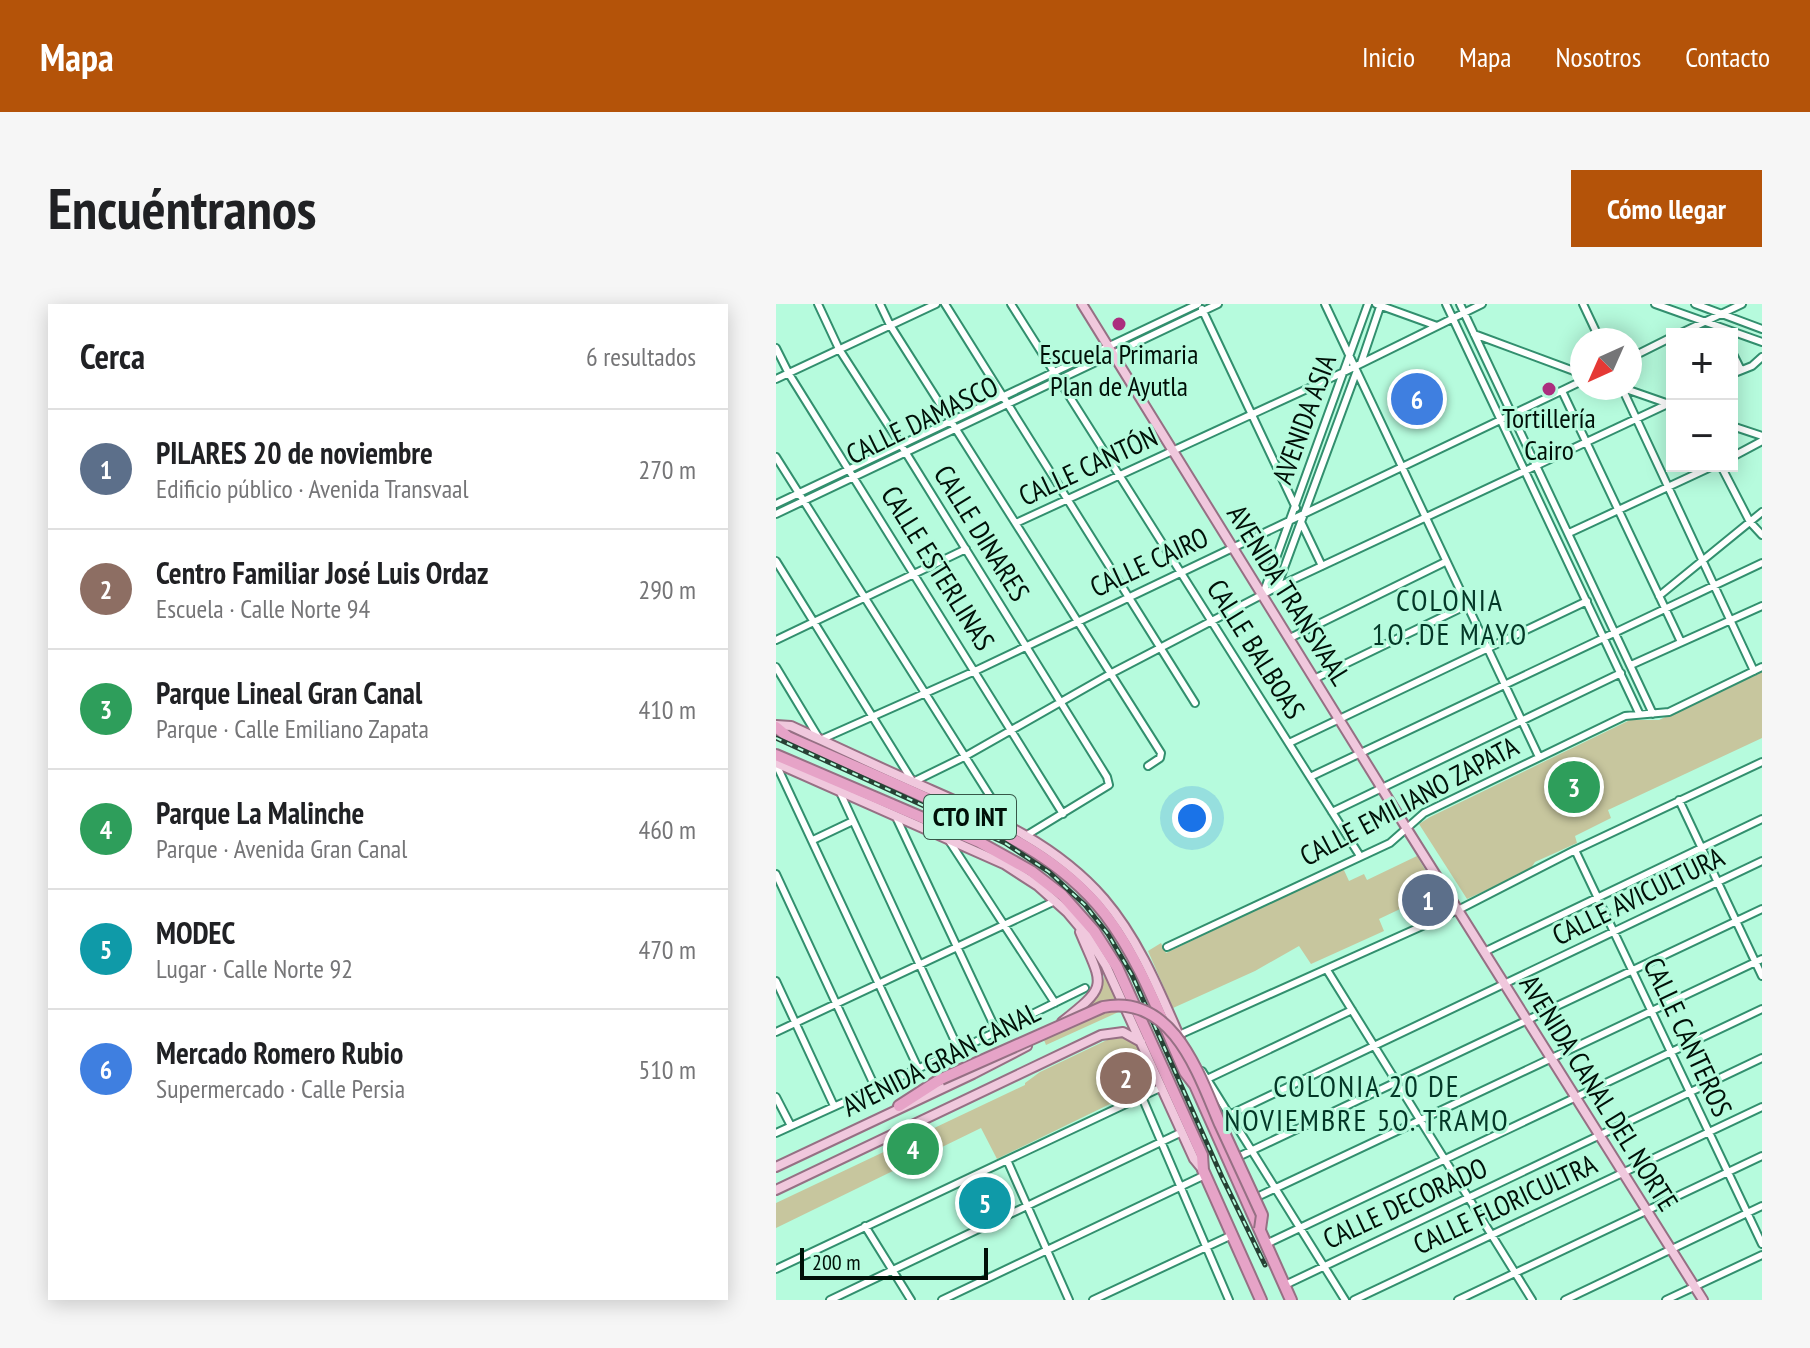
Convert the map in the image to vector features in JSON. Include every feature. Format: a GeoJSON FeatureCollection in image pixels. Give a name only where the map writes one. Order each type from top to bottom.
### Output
{"type":"FeatureCollection","features":[{"type":"Feature","properties":{"kind":"highway","name":"CTO INT"},"geometry":{"type":"LineString","coordinates":[[776,726],[788,737],[998,830],[1041,855],[1084,891],[1107,917],[1151,986],[1185,1072],[1195,1085],[1291,1300]]}},
{"type":"Feature","properties":{"kind":"highway","name":"CTO INT"},"geometry":{"type":"LineString","coordinates":[[776,755],[949,828],[1031,871],[1062,895],[1094,931],[1117,967],[1126,998],[1202,1155],[1204,1172],[1258,1299]]}},
{"type":"Feature","properties":{"kind":"highway"},"geometry":{"type":"LineString","coordinates":[[899,1106],[941,1079],[1103,1007],[1122,1006],[1142,1011],[1166,1026],[1187,1049],[1262,1215],[1260,1229]]}},
{"type":"Feature","properties":{"kind":"main road","name":"AVENIDA TRANSVAAL"},"geometry":{"type":"LineString","coordinates":[[1082,304],[1458,910]]}},
{"type":"Feature","properties":{"kind":"main road","name":"CTO INT"},"geometry":{"type":"LineString","coordinates":[[776,726],[791,726],[1007,823],[1027,835],[1074,869],[1103,898],[1132,938],[1151,986]]}},
{"type":"Feature","properties":{"kind":"main road","name":"CTO INT"},"geometry":{"type":"LineString","coordinates":[[776,764],[946,836],[1004,864],[1038,886],[1077,924],[1126,998]]}},
{"type":"Feature","properties":{"kind":"main road","name":"AVENIDA CANAL DEL NORTE"},"geometry":{"type":"LineString","coordinates":[[1458,910],[1703,1300]]}},
{"type":"Feature","properties":{"kind":"main road","name":"AVENIDA GRAN CANAL"},"geometry":{"type":"LineString","coordinates":[[776,1167],[1029,1045],[1092,999],[1097,991],[1098,978],[1077,924]]}},
{"type":"Feature","properties":{"kind":"main road","name":"CTO INT"},"geometry":{"type":"LineString","coordinates":[[1164,1013],[1179,1035],[1193,1068],[1195,1085]]}},
{"type":"Feature","properties":{"kind":"main road","name":"CTO INT"},"geometry":{"type":"LineString","coordinates":[[1138,1024],[1142,1043],[1194,1159],[1204,1172]]}},
{"type":"Feature","properties":{"kind":"main road","name":"AVENIDA GRAN CANAL"},"geometry":{"type":"LineString","coordinates":[[776,1190],[1101,1035],[1123,1032],[1142,1043]]}},
{"type":"Feature","properties":{"kind":"street","name":"CALLE DINARES"},"geometry":{"type":"LineString","coordinates":[[818,304],[839,349],[902,445],[1107,777],[1109,785],[1063,814]]}},
{"type":"Feature","properties":{"kind":"street"},"geometry":{"type":"LineString","coordinates":[[880,304],[890,325],[1161,755],[1159,760],[1148,766]]}},
{"type":"Feature","properties":{"kind":"street"},"geometry":{"type":"LineString","coordinates":[[776,379],[936,304]]}},
{"type":"Feature","properties":{"kind":"street"},"geometry":{"type":"LineString","coordinates":[[945,304],[1195,703]]}},
{"type":"Feature","properties":{"kind":"street","name":"CALLE BALBOAS"},"geometry":{"type":"LineString","coordinates":[[1011,304],[1360,856]]}},
{"type":"Feature","properties":{"kind":"street","name":"CALLE DAMASCO"},"geometry":{"type":"LineString","coordinates":[[776,504],[850,468],[954,424],[1200,306],[1218,304]]}},
{"type":"Feature","properties":{"kind":"street"},"geometry":{"type":"LineString","coordinates":[[1325,304],[1357,367],[1424,520],[1539,757]]}},
{"type":"Feature","properties":{"kind":"street","name":"AVENIDA ASIA"},"geometry":{"type":"LineString","coordinates":[[1263,594],[1299,517],[1296,507],[1368,304]]}},
{"type":"Feature","properties":{"kind":"street"},"geometry":{"type":"LineString","coordinates":[[1379,304],[1437,327]]}},
{"type":"Feature","properties":{"kind":"street","name":"AVENIDA ASIA"},"geometry":{"type":"LineString","coordinates":[[1277,587],[1299,517],[1379,304]]}},
{"type":"Feature","properties":{"kind":"street"},"geometry":{"type":"LineString","coordinates":[[1446,304],[1639,713]]}},
{"type":"Feature","properties":{"kind":"street"},"geometry":{"type":"LineString","coordinates":[[1460,304],[1653,714]]}},
{"type":"Feature","properties":{"kind":"street","name":"CALLE CANTÓN"},"geometry":{"type":"LineString","coordinates":[[1016,523],[1357,367],[1482,304]]}},
{"type":"Feature","properties":{"kind":"street"},"geometry":{"type":"LineString","coordinates":[[1583,304],[1594,328]]}},
{"type":"Feature","properties":{"kind":"street"},"geometry":{"type":"LineString","coordinates":[[1655,304],[1717,328]]}},
{"type":"Feature","properties":{"kind":"street"},"geometry":{"type":"LineString","coordinates":[[1695,304],[1762,329]]}},
{"type":"Feature","properties":{"kind":"street"},"geometry":{"type":"LineString","coordinates":[[1691,328],[1705,321],[1714,311],[1742,304]]}},
{"type":"Feature","properties":{"kind":"street"},"geometry":{"type":"LineString","coordinates":[[1200,306],[1296,507]]}},
{"type":"Feature","properties":{"kind":"street"},"geometry":{"type":"LineString","coordinates":[[1736,328],[1739,320]]}},
{"type":"Feature","properties":{"kind":"street"},"geometry":{"type":"LineString","coordinates":[[1738,333],[1762,342]]}},
{"type":"Feature","properties":{"kind":"street"},"geometry":{"type":"LineString","coordinates":[[1474,334],[1570,370]]}},
{"type":"Feature","properties":{"kind":"street"},"geometry":{"type":"LineString","coordinates":[[1642,352],[1666,340]]}},
{"type":"Feature","properties":{"kind":"street","name":"CALLE ESTERLINAS"},"geometry":{"type":"LineString","coordinates":[[776,348],[789,374],[856,477],[1063,814]]}},
{"type":"Feature","properties":{"kind":"street"},"geometry":{"type":"LineString","coordinates":[[1738,371],[1752,366],[1762,357]]}},
{"type":"Feature","properties":{"kind":"street"},"geometry":{"type":"LineString","coordinates":[[1738,364],[1741,370]]}},
{"type":"Feature","properties":{"kind":"street"},"geometry":{"type":"LineString","coordinates":[[1752,366],[1762,371]]}},
{"type":"Feature","properties":{"kind":"street","name":"CALLE CAIRO"},"geometry":{"type":"LineString","coordinates":[[820,740],[975,671],[1570,387]]}},
{"type":"Feature","properties":{"kind":"street"},"geometry":{"type":"LineString","coordinates":[[1562,391],[1681,642]]}},
{"type":"Feature","properties":{"kind":"street"},"geometry":{"type":"LineString","coordinates":[[1642,395],[1666,403]]}},
{"type":"Feature","properties":{"kind":"street"},"geometry":{"type":"LineString","coordinates":[[1628,400],[1754,671]]}},
{"type":"Feature","properties":{"kind":"street"},"geometry":{"type":"LineString","coordinates":[[776,561],[913,782],[1277,587],[1666,406]]}},
{"type":"Feature","properties":{"kind":"street","name":"CALLE DAMASCO"},"geometry":{"type":"LineString","coordinates":[[776,514],[906,453],[954,424]]}},
{"type":"Feature","properties":{"kind":"street"},"geometry":{"type":"LineString","coordinates":[[1738,429],[1762,439]]}},
{"type":"Feature","properties":{"kind":"street"},"geometry":{"type":"LineString","coordinates":[[1738,453],[1762,439]]}},
{"type":"Feature","properties":{"kind":"street"},"geometry":{"type":"LineString","coordinates":[[776,457],[1007,823]]}},
{"type":"Feature","properties":{"kind":"street"},"geometry":{"type":"LineString","coordinates":[[1569,533],[1700,472]]}},
{"type":"Feature","properties":{"kind":"street"},"geometry":{"type":"LineString","coordinates":[[1724,472],[1750,522],[1762,535]]}},
{"type":"Feature","properties":{"kind":"street"},"geometry":{"type":"LineString","coordinates":[[1659,596],[1762,512]]}},
{"type":"Feature","properties":{"kind":"street"},"geometry":{"type":"LineString","coordinates":[[1299,517],[1322,566]]}},
{"type":"Feature","properties":{"kind":"street"},"geometry":{"type":"LineString","coordinates":[[776,640],[966,549]]}},
{"type":"Feature","properties":{"kind":"street"},"geometry":{"type":"LineString","coordinates":[[1290,638],[1445,562]]}},
{"type":"Feature","properties":{"kind":"street"},"geometry":{"type":"LineString","coordinates":[[1310,777],[1762,563]]}},
{"type":"Feature","properties":{"kind":"street"},"geometry":{"type":"LineString","coordinates":[[1289,743],[1587,601]]}},
{"type":"Feature","properties":{"kind":"street"},"geometry":{"type":"LineString","coordinates":[[1314,679],[1465,606]]}},
{"type":"Feature","properties":{"kind":"street"},"geometry":{"type":"LineString","coordinates":[[1631,665],[1762,606]]}},
{"type":"Feature","properties":{"kind":"street"},"geometry":{"type":"LineString","coordinates":[[776,667],[820,740]]}},
{"type":"Feature","properties":{"kind":"street","name":"CALLE EMILIANO ZAPATA"},"geometry":{"type":"LineString","coordinates":[[1167,947],[1390,843],[1424,813],[1625,716],[1669,712],[1762,667]]}},
{"type":"Feature","properties":{"kind":"street"},"geometry":{"type":"LineString","coordinates":[[1332,812],[1621,673]]}},
{"type":"Feature","properties":{"kind":"street"},"geometry":{"type":"LineString","coordinates":[[1345,1300],[1179,1035],[1458,910],[1575,850],[1762,762]]}},
{"type":"Feature","properties":{"kind":"street"},"geometry":{"type":"LineString","coordinates":[[776,764],[918,1068]]}},
{"type":"Feature","properties":{"kind":"street"},"geometry":{"type":"LineString","coordinates":[[839,790],[959,1050]]}},
{"type":"Feature","properties":{"kind":"street"},"geometry":{"type":"LineString","coordinates":[[1679,800],[1736,921],[1759,961],[1762,976]]}},
{"type":"Feature","properties":{"kind":"street"},"geometry":{"type":"LineString","coordinates":[[894,814],[997,1032]]}},
{"type":"Feature","properties":{"kind":"street"},"geometry":{"type":"LineString","coordinates":[[1027,835],[1063,814]]}},
{"type":"Feature","properties":{"kind":"street"},"geometry":{"type":"LineString","coordinates":[[1484,952],[1762,819]]}},
{"type":"Feature","properties":{"kind":"street"},"geometry":{"type":"LineString","coordinates":[[813,840],[853,821]]}},
{"type":"Feature","properties":{"kind":"street"},"geometry":{"type":"LineString","coordinates":[[946,836],[1055,1003]]}},
{"type":"Feature","properties":{"kind":"street","name":"CALLE CANTEROS"},"geometry":{"type":"LineString","coordinates":[[1575,850],[1762,1244]]}},
{"type":"Feature","properties":{"kind":"street","name":"CALLE AVICULTURA"},"geometry":{"type":"LineString","coordinates":[[1229,1115],[1762,861]]}},
{"type":"Feature","properties":{"kind":"street"},"geometry":{"type":"LineString","coordinates":[[776,874],[875,1087]]}},
{"type":"Feature","properties":{"kind":"street"},"geometry":{"type":"LineString","coordinates":[[776,1032],[1055,901]]}},
{"type":"Feature","properties":{"kind":"street"},"geometry":{"type":"LineString","coordinates":[[1238,1157],[1762,909]]}},
{"type":"Feature","properties":{"kind":"street"},"geometry":{"type":"LineString","coordinates":[[1257,1197],[1759,961]]}},
{"type":"Feature","properties":{"kind":"street"},"geometry":{"type":"LineString","coordinates":[[1327,970],[1532,1300]]}},
{"type":"Feature","properties":{"kind":"street"},"geometry":{"type":"LineString","coordinates":[[776,981],[834,1106]]}},
{"type":"Feature","properties":{"kind":"street"},"geometry":{"type":"LineString","coordinates":[[776,1133],[959,1050],[1085,988]]}},
{"type":"Feature","properties":{"kind":"street"},"geometry":{"type":"LineString","coordinates":[[1266,1244],[1762,1009]]}},
{"type":"Feature","properties":{"kind":"street"},"geometry":{"type":"LineString","coordinates":[[1207,1079],[1352,1010]]}},
{"type":"Feature","properties":{"kind":"street","name":"CALLE DECORADO"},"geometry":{"type":"LineString","coordinates":[[1285,1285],[1762,1058]]}},
{"type":"Feature","properties":{"kind":"street"},"geometry":{"type":"LineString","coordinates":[[776,1269],[1162,1087]]}},
{"type":"Feature","properties":{"kind":"street"},"geometry":{"type":"LineString","coordinates":[[776,1097],[791,1126]]}},
{"type":"Feature","properties":{"kind":"street"},"geometry":{"type":"LineString","coordinates":[[1142,1097],[1229,1300]]}},
{"type":"Feature","properties":{"kind":"street","name":"CALLE FLORICULTRA"},"geometry":{"type":"LineString","coordinates":[[1354,1300],[1762,1107]]}},
{"type":"Feature","properties":{"kind":"street"},"geometry":{"type":"LineString","coordinates":[[830,1300],[1182,1132]]}},
{"type":"Feature","properties":{"kind":"street"},"geometry":{"type":"LineString","coordinates":[[1458,1300],[1762,1156]]}},
{"type":"Feature","properties":{"kind":"street"},"geometry":{"type":"LineString","coordinates":[[1007,1160],[1069,1300]]}},
{"type":"Feature","properties":{"kind":"street"},"geometry":{"type":"LineString","coordinates":[[942,1300],[1181,1187],[1204,1172]]}},
{"type":"Feature","properties":{"kind":"street"},"geometry":{"type":"LineString","coordinates":[[1565,1300],[1762,1206]]}},
{"type":"Feature","properties":{"kind":"street"},"geometry":{"type":"LineString","coordinates":[[865,1226],[911,1300]]}},
{"type":"Feature","properties":{"kind":"street"},"geometry":{"type":"LineString","coordinates":[[1093,1300],[1232,1235]]}},
{"type":"Feature","properties":{"kind":"street"},"geometry":{"type":"LineString","coordinates":[[1666,1300],[1762,1255]]}},
{"type":"Feature","properties":{"kind":"green space"},"geometry":{"type":"Polygon","coordinates":[[[1762,670],[1762,738],[1608,810],[1611,818],[1575,836],[1577,843],[1535,862],[1529,871],[1467,899],[1419,824],[1630,720],[1659,720],[1762,670]]]}},
{"type":"Feature","properties":{"kind":"green space"},"geometry":{"type":"Polygon","coordinates":[[[1417,856],[1433,883],[1414,894],[1417,901],[1379,919],[1384,931],[1311,964],[1299,946],[1255,971],[1173,1008],[1148,951],[1161,943],[1166,953],[1343,868],[1349,881],[1364,874],[1367,880],[1417,856]]]}},
{"type":"Feature","properties":{"kind":"green space"},"geometry":{"type":"Polygon","coordinates":[[[1105,973],[1123,1010],[1046,1045],[1044,1040],[1095,1000],[1105,973]]]}},
{"type":"Feature","properties":{"kind":"green space"},"geometry":{"type":"Polygon","coordinates":[[[1131,1034],[1143,1057],[1098,1074],[1112,1103],[997,1159],[981,1128],[776,1228],[776,1203],[1025,1085],[1040,1072],[1107,1040],[1131,1034]]]}},
{"type":"Feature","properties":{"kind":"railway"},"geometry":{"type":"LineString","coordinates":[[776,738],[1005,843],[1049,872],[1085,905],[1108,934],[1132,975],[1222,1177],[1265,1265]]}},
{"type":"Feature","properties":{"kind":"place","name":"Escuela Primaria Plan de Ayutla"},"geometry":{"type":"Point","coordinates":[1119,324]}},
{"type":"Feature","properties":{"kind":"place","name":"Tortillería Cairo"},"geometry":{"type":"Point","coordinates":[1549,389]}},
{"type":"Feature","properties":{"kind":"place","name":"Mercado Romero Rubio"},"geometry":{"type":"Point","coordinates":[1417,399]}},
{"type":"Feature","properties":{"kind":"place","name":"Parque Lineal Gran Canal"},"geometry":{"type":"Point","coordinates":[1574,787]}},
{"type":"Feature","properties":{"kind":"place","name":"PILARES 20 de noviembre"},"geometry":{"type":"Point","coordinates":[1428,900]}},
{"type":"Feature","properties":{"kind":"place","name":"Centro Familiar José Luis Ordaz"},"geometry":{"type":"Point","coordinates":[1126,1078]}},
{"type":"Feature","properties":{"kind":"place","name":"Parque La Malinche"},"geometry":{"type":"Point","coordinates":[913,1149]}},
{"type":"Feature","properties":{"kind":"place","name":"MODEC"},"geometry":{"type":"Point","coordinates":[985,1203]}},
{"type":"Feature","properties":{"kind":"district","name":"COLONIA 1O. DE MAYO"},"geometry":{"type":"Point","coordinates":[1450,618]}},
{"type":"Feature","properties":{"kind":"district","name":"COLONIA 20 DE NOVIEMBRE 5O. TRAMO"},"geometry":{"type":"Point","coordinates":[1367,1104]}}]}
